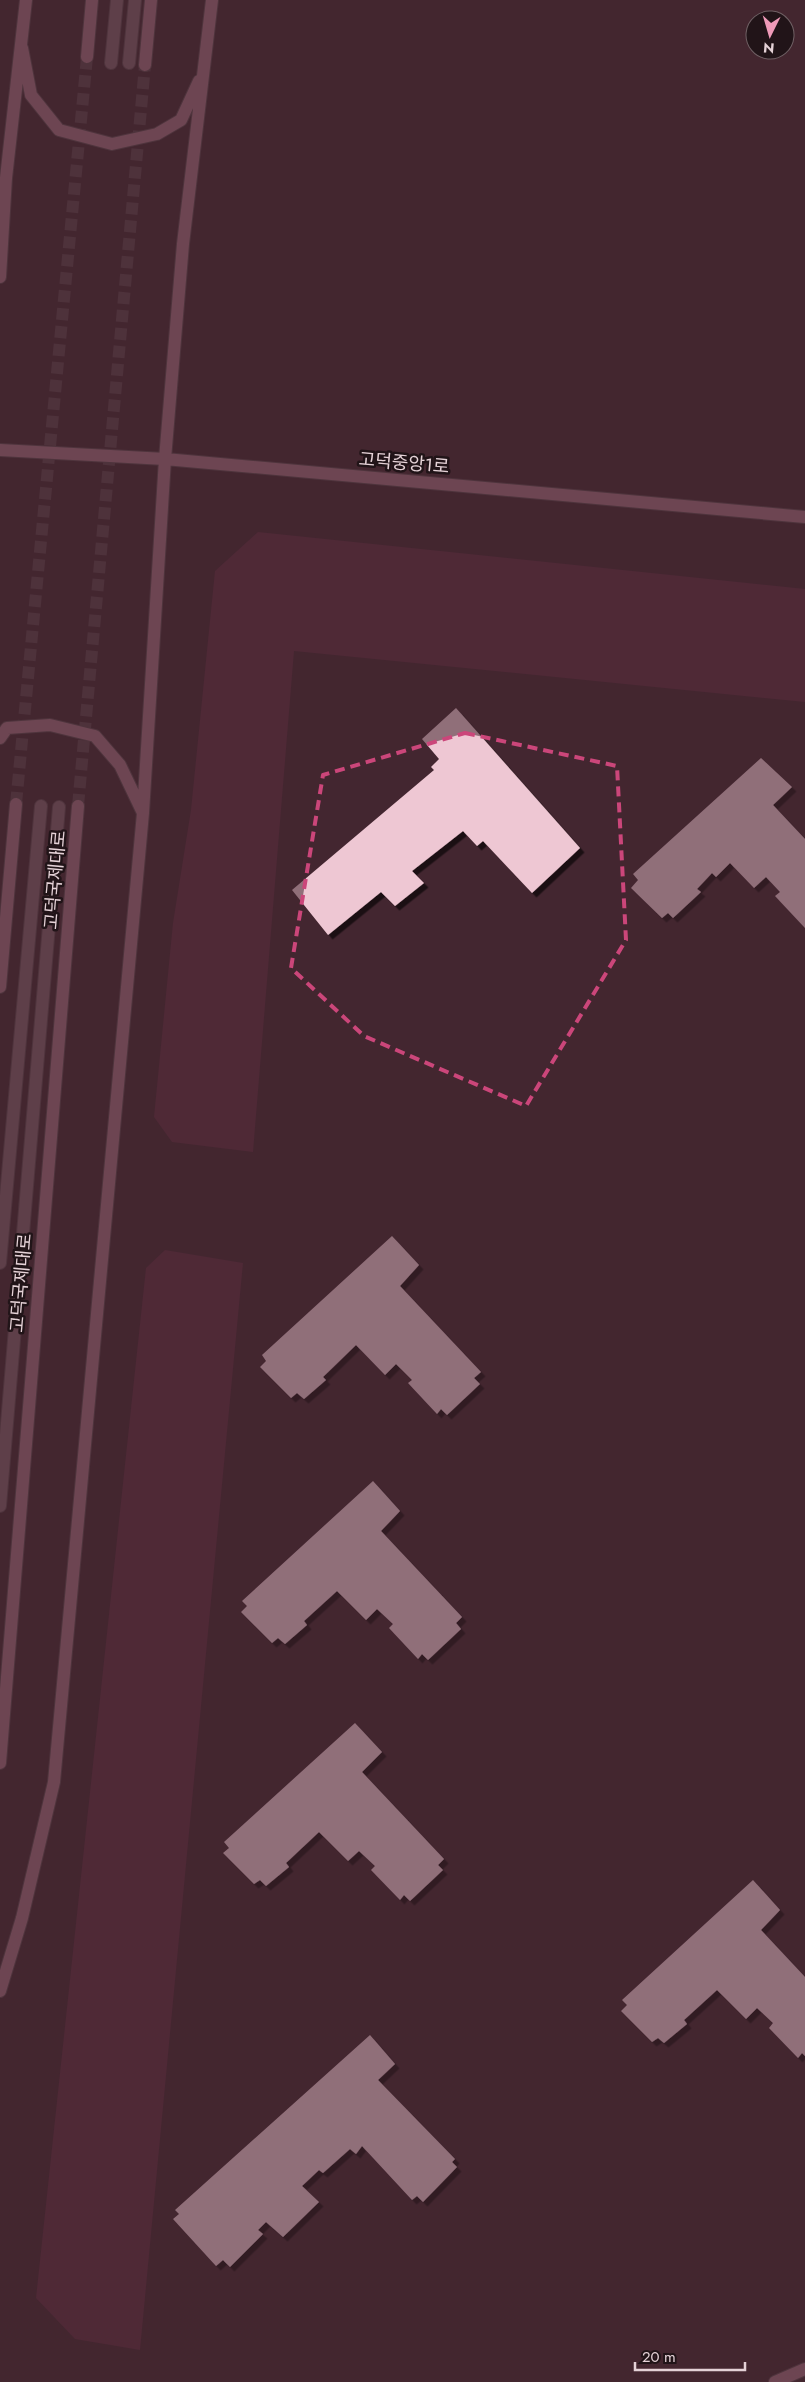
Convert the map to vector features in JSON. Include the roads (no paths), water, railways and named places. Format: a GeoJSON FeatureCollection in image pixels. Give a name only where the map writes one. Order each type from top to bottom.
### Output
{"type":"FeatureCollection","features":[{"type":"Feature","properties":{"kind":"main road"},"geometry":{"type":"LineString","coordinates":[[0,277],[6,178],[26,0]]}},
{"type":"Feature","properties":{"kind":"main road"},"geometry":{"type":"LineString","coordinates":[[87,57],[92,0]]}},
{"type":"Feature","properties":{"kind":"main road"},"geometry":{"type":"LineString","coordinates":[[145,65],[151,0]]}},
{"type":"Feature","properties":{"kind":"main road"},"geometry":{"type":"LineString","coordinates":[[0,1991],[22,1918],[54,1782],[143,813],[165,459],[183,244],[212,0]]}},
{"type":"Feature","properties":{"kind":"main road"},"geometry":{"type":"LineString","coordinates":[[22,48],[31,95],[59,130],[112,144],[158,134],[181,120],[205,69]]}},
{"type":"Feature","properties":{"kind":"main road","name":"고덕중앙1로"},"geometry":{"type":"LineString","coordinates":[[0,450],[165,459],[805,517]]}},
{"type":"Feature","properties":{"kind":"main road"},"geometry":{"type":"LineString","coordinates":[[0,738],[7,728],[50,725],[95,736],[120,765],[143,813]]}},
{"type":"Feature","properties":{"kind":"main road"},"geometry":{"type":"LineString","coordinates":[[0,987],[16,804]]}},
{"type":"Feature","properties":{"kind":"main road","name":"고덕국제대로"},"geometry":{"type":"LineString","coordinates":[[0,1764],[78,806]]}},
{"type":"Feature","properties":{"kind":"main road"},"geometry":{"type":"LineString","coordinates":[[775,2382],[805,2369]]}},
{"type":"Feature","properties":{"kind":"lane"},"geometry":{"type":"LineString","coordinates":[[112,63],[117,0]]}},
{"type":"Feature","properties":{"kind":"lane"},"geometry":{"type":"LineString","coordinates":[[129,63],[135,0]]}},
{"type":"Feature","properties":{"kind":"lane"},"geometry":{"type":"LineString","coordinates":[[0,1262],[41,806]]}},
{"type":"Feature","properties":{"kind":"lane"},"geometry":{"type":"LineString","coordinates":[[0,1506],[59,807]]}},
{"type":"Feature","properties":{"kind":"tunnel"},"geometry":{"type":"LineString","coordinates":[[16,804],[87,57]]}},
{"type":"Feature","properties":{"kind":"tunnel"},"geometry":{"type":"LineString","coordinates":[[78,806],[145,65]]}}]}
